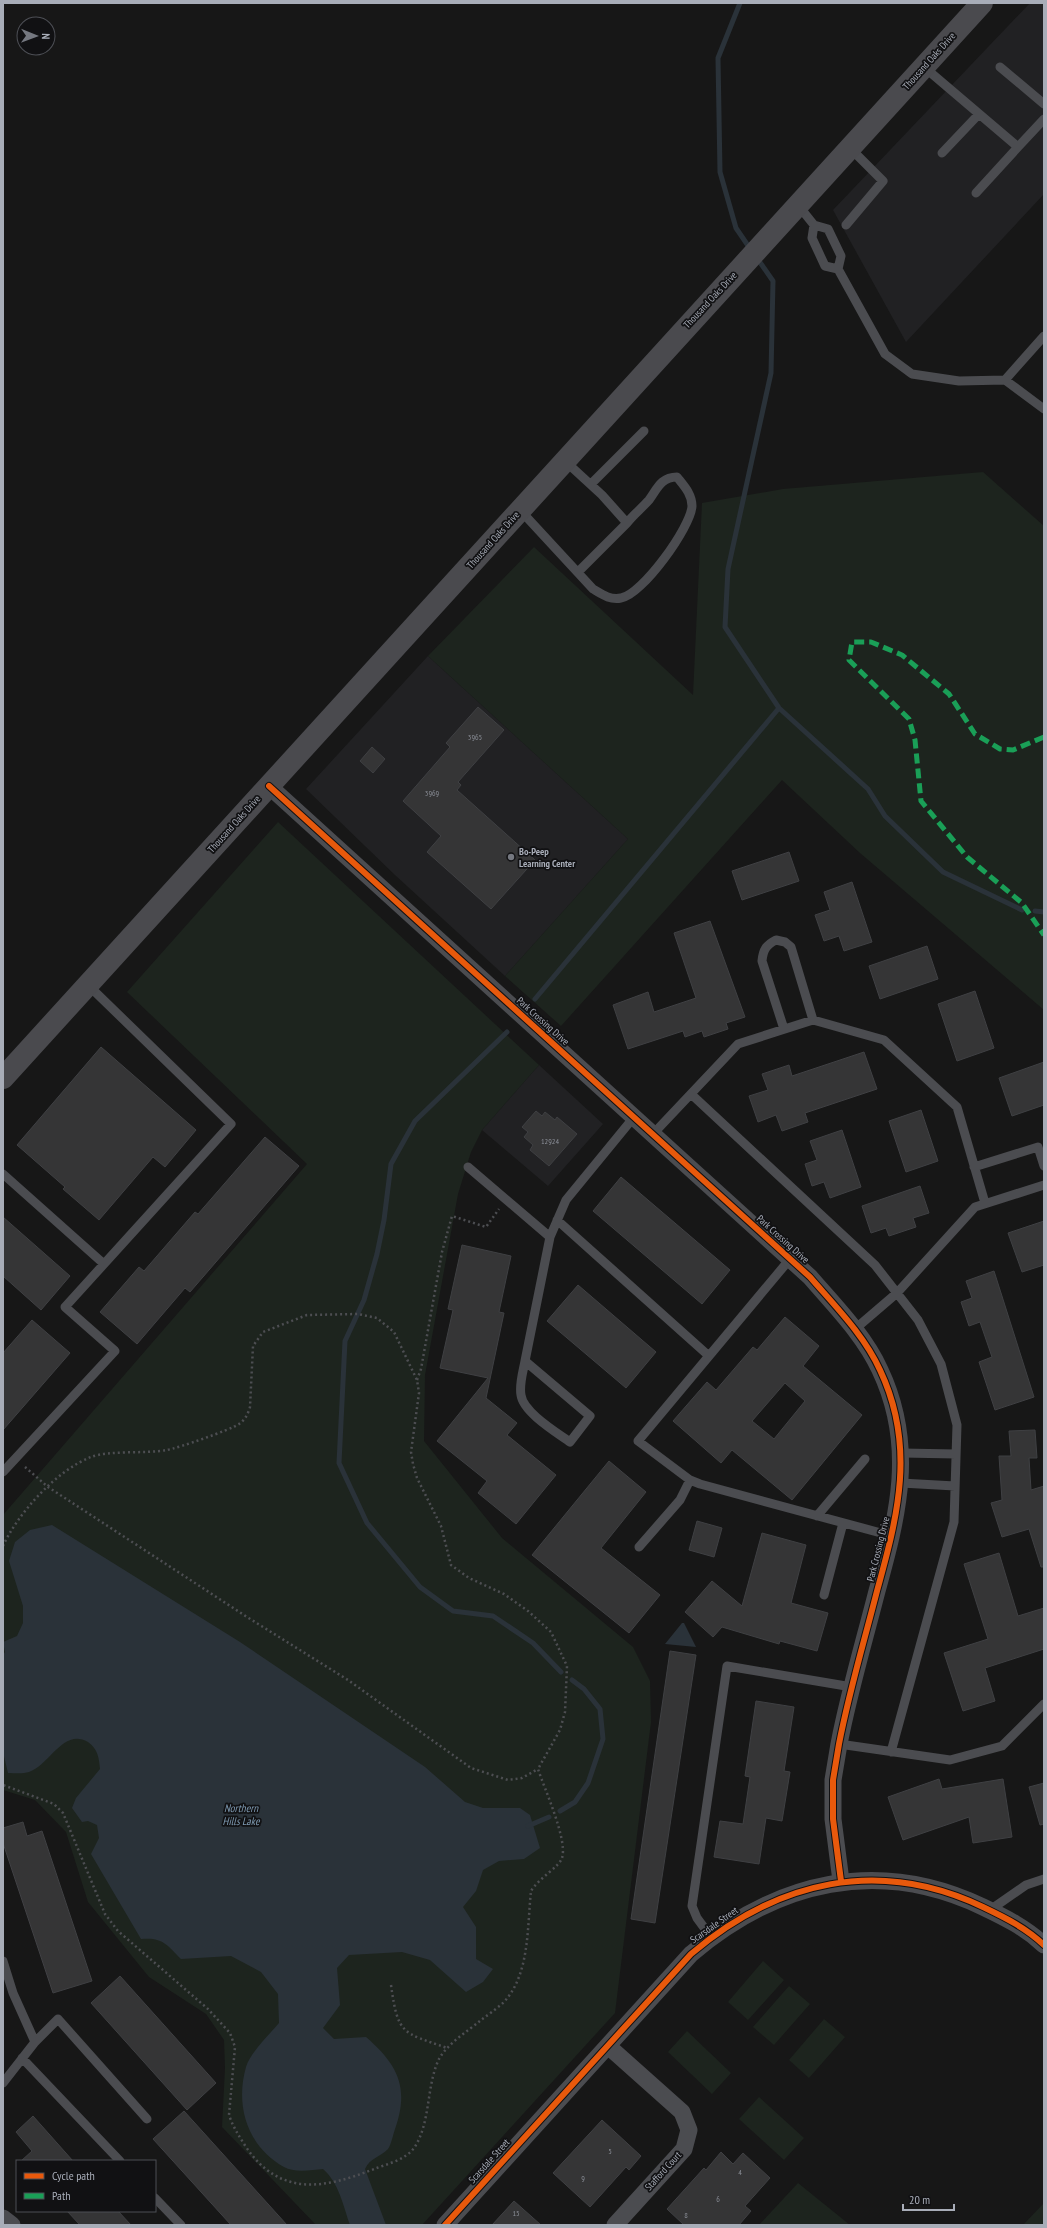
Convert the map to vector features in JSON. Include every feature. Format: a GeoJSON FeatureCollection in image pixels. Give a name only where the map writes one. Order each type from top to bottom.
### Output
{"type":"FeatureCollection","features":[{"type":"Feature","properties":{"kind":"main road","name":"Thousand Oaks Drive"},"geometry":{"type":"LineString","coordinates":[[3,1078],[982,3]]}},
{"type":"Feature","properties":{"kind":"street","name":"Park Crossing Drive"},"geometry":{"type":"LineString","coordinates":[[269,786],[810,1277],[855,1329],[869,1350],[889,1392],[896,1414],[902,1453],[901,1483],[892,1536],[838,1744],[833,1780],[833,1819],[841,1881]]}},
{"type":"Feature","properties":{"kind":"street","name":"Scarsdale Street"},"geometry":{"type":"LineString","coordinates":[[445,2225],[691,1954],[711,1937],[756,1909],[781,1899],[841,1881],[888,1880],[914,1884],[966,1899],[1016,1922],[1044,1945]]}},
{"type":"Feature","properties":{"kind":"street","name":"Stafford Court"},"geometry":{"type":"LineString","coordinates":[[608,2046],[682,2112],[689,2130],[684,2149],[615,2225]]}},
{"type":"Feature","properties":{"kind":"street"},"geometry":{"type":"LineString","coordinates":[[3,2218],[12,2225]]}},
{"type":"Feature","properties":{"kind":"lane"},"geometry":{"type":"LineString","coordinates":[[924,67],[1018,147]]}},
{"type":"Feature","properties":{"kind":"lane"},"geometry":{"type":"LineString","coordinates":[[1000,67],[1044,104]]}},
{"type":"Feature","properties":{"kind":"lane"},"geometry":{"type":"LineString","coordinates":[[942,153],[979,114]]}},
{"type":"Feature","properties":{"kind":"lane"},"geometry":{"type":"LineString","coordinates":[[976,193],[1044,119]]}},
{"type":"Feature","properties":{"kind":"lane"},"geometry":{"type":"LineString","coordinates":[[846,225],[883,181],[850,148]]}},
{"type":"Feature","properties":{"kind":"lane"},"geometry":{"type":"LineString","coordinates":[[793,210],[814,225],[828,229],[842,256],[838,269],[885,354],[912,374],[959,381],[1006,380],[1044,409]]}},
{"type":"Feature","properties":{"kind":"lane"},"geometry":{"type":"LineString","coordinates":[[814,225],[812,238],[825,266],[838,269]]}},
{"type":"Feature","properties":{"kind":"lane"},"geometry":{"type":"LineString","coordinates":[[1006,380],[1043,339]]}},
{"type":"Feature","properties":{"kind":"lane"},"geometry":{"type":"LineString","coordinates":[[591,484],[644,431]]}},
{"type":"Feature","properties":{"kind":"lane"},"geometry":{"type":"LineString","coordinates":[[565,461],[591,484],[627,523]]}},
{"type":"Feature","properties":{"kind":"lane"},"geometry":{"type":"LineString","coordinates":[[520,510],[593,589],[609,598],[622,598],[633,593],[682,535],[692,507],[690,495],[677,477],[671,477],[659,483],[648,500],[578,572]]}},
{"type":"Feature","properties":{"kind":"lane"},"geometry":{"type":"LineString","coordinates":[[784,1029],[762,961],[763,953],[768,944],[776,940],[785,942],[791,947],[813,1020]]}},
{"type":"Feature","properties":{"kind":"lane"},"geometry":{"type":"LineString","coordinates":[[3,1472],[116,1351],[65,1307],[231,1124],[88,985]]}},
{"type":"Feature","properties":{"kind":"lane"},"geometry":{"type":"LineString","coordinates":[[653,1134],[738,1044],[813,1020],[884,1040],[957,1107],[985,1203]]}},
{"type":"Feature","properties":{"kind":"lane"},"geometry":{"type":"LineString","coordinates":[[691,1094],[875,1265],[918,1320],[941,1364],[957,1425],[954,1522],[891,1752]]}},
{"type":"Feature","properties":{"kind":"lane"},"geometry":{"type":"LineString","coordinates":[[525,1361],[590,1416],[570,1442],[530,1412],[520,1396],[521,1381],[525,1361],[550,1237],[557,1220],[566,1200],[634,1117]]}},
{"type":"Feature","properties":{"kind":"lane"},"geometry":{"type":"LineString","coordinates":[[974,1167],[1038,1147],[1044,1166]]}},
{"type":"Feature","properties":{"kind":"lane"},"geometry":{"type":"LineString","coordinates":[[468,1167],[550,1237]]}},
{"type":"Feature","properties":{"kind":"lane"},"geometry":{"type":"LineString","coordinates":[[3,1174],[104,1264]]}},
{"type":"Feature","properties":{"kind":"lane"},"geometry":{"type":"LineString","coordinates":[[855,1329],[897,1293],[975,1207],[1044,1185]]}},
{"type":"Feature","properties":{"kind":"lane"},"geometry":{"type":"LineString","coordinates":[[557,1220],[709,1356]]}},
{"type":"Feature","properties":{"kind":"lane"},"geometry":{"type":"LineString","coordinates":[[790,1259],[638,1442],[690,1480],[892,1536]]}},
{"type":"Feature","properties":{"kind":"lane"},"geometry":{"type":"LineString","coordinates":[[902,1453],[956,1454]]}},
{"type":"Feature","properties":{"kind":"lane"},"geometry":{"type":"LineString","coordinates":[[817,1516],[865,1459]]}},
{"type":"Feature","properties":{"kind":"lane"},"geometry":{"type":"LineString","coordinates":[[640,1547],[680,1500],[690,1480]]}},
{"type":"Feature","properties":{"kind":"lane"},"geometry":{"type":"LineString","coordinates":[[901,1483],[955,1486]]}},
{"type":"Feature","properties":{"kind":"lane"},"geometry":{"type":"LineString","coordinates":[[824,1595],[843,1522]]}},
{"type":"Feature","properties":{"kind":"lane"},"geometry":{"type":"LineString","coordinates":[[711,1937],[692,1906],[727,1666],[852,1687]]}},
{"type":"Feature","properties":{"kind":"lane"},"geometry":{"type":"LineString","coordinates":[[838,1744],[950,1760],[1002,1746],[1044,1704]]}},
{"type":"Feature","properties":{"kind":"lane"},"geometry":{"type":"LineString","coordinates":[[990,1910],[1026,1885],[1044,1878]]}},
{"type":"Feature","properties":{"kind":"lane"},"geometry":{"type":"LineString","coordinates":[[3,1961],[5,1970],[35,2042]]}},
{"type":"Feature","properties":{"kind":"lane"},"geometry":{"type":"LineString","coordinates":[[3,2084],[35,2042],[58,2019],[147,2119]]}},
{"type":"Feature","properties":{"kind":"lane"},"geometry":{"type":"LineString","coordinates":[[22,2058],[119,2160]]}},
{"type":"Feature","properties":{"kind":"lane"},"geometry":{"type":"LineString","coordinates":[[156,2199],[181,2225]]}},
{"type":"Feature","properties":{"kind":"path"},"geometry":{"type":"LineString","coordinates":[[417,1380],[421,1369],[442,1252],[452,1216],[486,1226],[507,1200]]}},
{"type":"Feature","properties":{"kind":"path"},"geometry":{"type":"LineString","coordinates":[[3,1546],[10,1532],[48,1487],[64,1472],[92,1456],[168,1450],[238,1424],[247,1415],[250,1407],[253,1346],[264,1332],[307,1315],[358,1314],[377,1318],[394,1332],[417,1380],[419,1393],[411,1452],[413,1464],[417,1478],[441,1526],[451,1565],[463,1574],[504,1594],[528,1611],[551,1632],[567,1666],[565,1712],[560,1730],[538,1769],[522,1778],[508,1780],[471,1768],[348,1680],[247,1617],[48,1487],[15,1459]]}},
{"type":"Feature","properties":{"kind":"path"},"geometry":{"type":"LineString","coordinates":[[3,1785],[54,1804],[62,1813],[105,1914],[118,1931],[208,2009],[230,2033],[235,2046],[229,2115],[232,2126],[254,2158],[270,2174],[300,2186],[317,2186],[334,2183],[368,2172],[402,2158],[413,2149],[421,2133],[439,2059],[447,2048],[502,2003],[514,1988],[522,1967],[532,1891],[537,1882],[556,1867],[562,1858],[563,1846],[559,1828],[538,1769]]}},
{"type":"Feature","properties":{"kind":"path"},"geometry":{"type":"LineString","coordinates":[[391,1985],[398,2021],[405,2032],[414,2038],[447,2048]]}},
{"type":"Feature","properties":{"kind":"shaded area"},"geometry":{"type":"Polygon","coordinates":[[[1030,3],[1044,3],[1044,194],[906,342],[833,210],[1030,3]]]}},
{"type":"Feature","properties":{"kind":"shaded area"},"geometry":{"type":"Polygon","coordinates":[[[983,472],[1044,526],[1044,1010],[860,853],[782,780],[561,1026],[505,976],[628,839],[428,656],[534,547],[693,695],[702,503],[783,489],[983,472]]]}},
{"type":"Feature","properties":{"kind":"shaded area"},"geometry":{"type":"Polygon","coordinates":[[[428,656],[628,839],[505,976],[395,875],[306,789],[428,656]]]}},
{"type":"Feature","properties":{"kind":"shaded area"},"geometry":{"type":"Polygon","coordinates":[[[278,822],[539,1065],[482,1130],[471,1152],[458,1194],[425,1375],[424,1441],[502,1538],[633,1647],[650,1681],[651,1722],[615,2013],[422,2225],[316,2225],[222,2127],[225,2068],[224,2040],[206,2014],[149,1977],[88,1902],[66,1832],[35,1800],[3,1790],[3,1515],[307,1164],[127,992],[278,822]]]}},
{"type":"Feature","properties":{"kind":"shaded area"},"geometry":{"type":"Polygon","coordinates":[[[539,1065],[603,1124],[548,1186],[482,1130],[539,1065]]]}},
{"type":"Feature","properties":{"kind":"shaded area"},"geometry":{"type":"Polygon","coordinates":[[[763,1961],[784,1980],[748,2020],[728,2002],[763,1961]]]}},
{"type":"Feature","properties":{"kind":"shaded area"},"geometry":{"type":"Polygon","coordinates":[[[789,1986],[810,2004],[774,2045],[753,2027],[789,1986]]]}},
{"type":"Feature","properties":{"kind":"shaded area"},"geometry":{"type":"Polygon","coordinates":[[[824,2019],[845,2037],[809,2078],[789,2060],[824,2019]]]}},
{"type":"Feature","properties":{"kind":"shaded area"},"geometry":{"type":"Polygon","coordinates":[[[687,2031],[731,2073],[712,2094],[668,2052],[687,2031]]]}},
{"type":"Feature","properties":{"kind":"shaded area"},"geometry":{"type":"Polygon","coordinates":[[[759,2097],[804,2138],[784,2160],[739,2119],[759,2097]]]}},
{"type":"Feature","properties":{"kind":"shaded area"},"geometry":{"type":"Polygon","coordinates":[[[798,2183],[850,2225],[759,2225],[798,2183]]]}},
{"type":"Feature","properties":{"kind":"shaded area"},"geometry":{"type":"Polygon","coordinates":[[[1044,2203],[1044,2225],[1023,2225],[1044,2203]]]}},
{"type":"Feature","properties":{"kind":"water","name":"Northern Hills Lake"},"geometry":{"type":"Polygon","coordinates":[[[52,1525],[240,1642],[425,1767],[465,1802],[483,1808],[520,1808],[530,1815],[540,1848],[524,1859],[499,1861],[483,1870],[476,1891],[463,1907],[476,1927],[476,1959],[493,1969],[483,1982],[466,1992],[430,1960],[402,1952],[349,1955],[337,1968],[340,2005],[323,2028],[334,2039],[366,2037],[386,2057],[393,2067],[398,2077],[401,2089],[399,2114],[390,2145],[385,2152],[372,2160],[365,2169],[386,2225],[350,2225],[337,2188],[323,2169],[298,2171],[288,2169],[271,2158],[261,2148],[253,2136],[247,2124],[243,2110],[243,2082],[246,2067],[251,2056],[279,2023],[278,1994],[261,1972],[231,1956],[181,1959],[168,1946],[160,1941],[155,1939],[141,1939],[91,1854],[99,1838],[97,1825],[88,1821],[82,1822],[72,1808],[76,1798],[100,1769],[98,1757],[94,1748],[88,1742],[79,1739],[71,1740],[64,1743],[37,1768],[27,1773],[8,1773],[3,1752],[3,1655],[5,1652],[3,1642],[17,1636],[23,1623],[23,1606],[9,1561],[15,1542],[30,1530],[52,1525]]]}},
{"type":"Feature","properties":{"kind":"water"},"geometry":{"type":"Polygon","coordinates":[[[682,1623],[684,1623],[696,1647],[665,1644],[682,1623]]]}},
{"type":"Feature","properties":{"kind":"building"},"geometry":{"type":"Polygon","coordinates":[[[478,707],[504,730],[458,782],[461,785],[457,790],[535,860],[491,909],[427,852],[441,836],[403,801],[450,747],[446,743],[478,707]]]}},
{"type":"Feature","properties":{"kind":"building"},"geometry":{"type":"Polygon","coordinates":[[[372,747],[385,759],[373,773],[360,761],[372,747]]]}},
{"type":"Feature","properties":{"kind":"building"},"geometry":{"type":"Polygon","coordinates":[[[789,852],[799,881],[742,900],[732,871],[789,852]]]}},
{"type":"Feature","properties":{"kind":"building"},"geometry":{"type":"Polygon","coordinates":[[[852,882],[872,942],[844,951],[839,936],[824,941],[815,915],[830,910],[824,892],[852,882]]]}},
{"type":"Feature","properties":{"kind":"building"},"geometry":{"type":"Polygon","coordinates":[[[710,921],[745,1017],[726,1023],[728,1029],[704,1037],[702,1031],[685,1037],[683,1031],[628,1049],[613,1005],[648,992],[654,1012],[696,998],[674,933],[710,921]]]}},
{"type":"Feature","properties":{"kind":"building"},"geometry":{"type":"Polygon","coordinates":[[[927,946],[938,979],[880,999],[869,966],[927,946]]]}},
{"type":"Feature","properties":{"kind":"building"},"geometry":{"type":"Polygon","coordinates":[[[975,991],[994,1048],[957,1061],[938,1004],[975,991]]]}},
{"type":"Feature","properties":{"kind":"building"},"geometry":{"type":"Polygon","coordinates":[[[101,1047],[196,1130],[165,1167],[153,1157],[99,1220],[63,1189],[65,1187],[17,1145],[101,1047]]]}},
{"type":"Feature","properties":{"kind":"building"},"geometry":{"type":"Polygon","coordinates":[[[864,1052],[877,1089],[805,1113],[808,1122],[782,1131],[776,1115],[758,1122],[749,1096],[768,1090],[762,1074],[789,1065],[792,1076],[864,1052]]]}},
{"type":"Feature","properties":{"kind":"building"},"geometry":{"type":"Polygon","coordinates":[[[1044,1062],[1044,1105],[1012,1116],[999,1078],[1044,1062]]]}},
{"type":"Feature","properties":{"kind":"building"},"geometry":{"type":"Polygon","coordinates":[[[921,1110],[938,1161],[906,1172],[889,1121],[921,1110]]]}},
{"type":"Feature","properties":{"kind":"building"},"geometry":{"type":"Polygon","coordinates":[[[536,1111],[542,1116],[545,1112],[555,1120],[557,1117],[577,1134],[549,1166],[530,1150],[533,1145],[524,1137],[528,1132],[522,1127],[536,1111]]]}},
{"type":"Feature","properties":{"kind":"building"},"geometry":{"type":"Polygon","coordinates":[[[842,1130],[861,1187],[830,1198],[824,1182],[812,1186],[805,1164],[817,1160],[810,1141],[842,1130]]]}},
{"type":"Feature","properties":{"kind":"building"},"geometry":{"type":"Polygon","coordinates":[[[265,1137],[299,1166],[190,1292],[185,1288],[137,1344],[100,1312],[139,1267],[144,1271],[195,1212],[198,1214],[265,1137]]]}},
{"type":"Feature","properties":{"kind":"building"},"geometry":{"type":"Polygon","coordinates":[[[621,1177],[730,1270],[702,1304],[593,1211],[621,1177]]]}},
{"type":"Feature","properties":{"kind":"building"},"geometry":{"type":"Polygon","coordinates":[[[920,1186],[929,1213],[913,1218],[916,1227],[889,1236],[886,1228],[871,1233],[862,1206],[920,1186]]]}},
{"type":"Feature","properties":{"kind":"building"},"geometry":{"type":"Polygon","coordinates":[[[3,1217],[70,1276],[41,1310],[3,1276],[3,1217]]]}},
{"type":"Feature","properties":{"kind":"building"},"geometry":{"type":"Polygon","coordinates":[[[1044,1221],[1044,1265],[1022,1272],[1008,1233],[1044,1221]]]}},
{"type":"Feature","properties":{"kind":"building"},"geometry":{"type":"Polygon","coordinates":[[[462,1245],[511,1256],[499,1312],[504,1313],[486,1398],[517,1423],[507,1435],[556,1475],[516,1524],[478,1493],[487,1481],[437,1441],[488,1378],[440,1368],[453,1310],[448,1309],[462,1245]]]}},
{"type":"Feature","properties":{"kind":"building"},"geometry":{"type":"Polygon","coordinates":[[[994,1271],[1034,1397],[995,1410],[979,1362],[992,1357],[980,1322],[969,1326],[961,1302],[972,1298],[966,1281],[994,1271]]]}},
{"type":"Feature","properties":{"kind":"building"},"geometry":{"type":"Polygon","coordinates":[[[578,1285],[656,1352],[626,1388],[547,1321],[578,1285]]]}},
{"type":"Feature","properties":{"kind":"building"},"geometry":{"type":"Polygon","coordinates":[[[785,1317],[819,1346],[803,1366],[862,1415],[792,1500],[732,1450],[721,1463],[673,1421],[707,1382],[716,1390],[753,1347],[757,1350],[785,1317]],[[785,1383],[752,1421],[774,1439],[805,1401],[785,1383]]]}},
{"type":"Feature","properties":{"kind":"building"},"geometry":{"type":"Polygon","coordinates":[[[32,1320],[70,1353],[3,1430],[3,1353],[32,1320]]]}},
{"type":"Feature","properties":{"kind":"building"},"geometry":{"type":"Polygon","coordinates":[[[1035,1430],[1037,1458],[1029,1458],[1031,1490],[1044,1486],[1044,1567],[1041,1567],[1029,1529],[1002,1537],[991,1503],[1002,1500],[999,1456],[1011,1456],[1009,1431],[1035,1430]]]}},
{"type":"Feature","properties":{"kind":"building"},"geometry":{"type":"Polygon","coordinates":[[[609,1461],[646,1492],[601,1548],[660,1595],[629,1633],[532,1555],[609,1461]]]}},
{"type":"Feature","properties":{"kind":"building"},"geometry":{"type":"Polygon","coordinates":[[[697,1521],[722,1528],[714,1557],[689,1550],[697,1521]]]}},
{"type":"Feature","properties":{"kind":"building"},"geometry":{"type":"Polygon","coordinates":[[[762,1533],[806,1545],[791,1603],[828,1613],[817,1651],[780,1641],[779,1644],[722,1627],[713,1637],[685,1612],[712,1581],[742,1606],[762,1533]]]}},
{"type":"Feature","properties":{"kind":"building"},"geometry":{"type":"Polygon","coordinates":[[[999,1553],[1018,1616],[1044,1608],[1044,1649],[985,1668],[995,1701],[963,1711],[944,1653],[988,1639],[964,1564],[999,1553]]]}},
{"type":"Feature","properties":{"kind":"building"},"geometry":{"type":"Polygon","coordinates":[[[670,1651],[696,1655],[655,1923],[631,1919],[670,1651]]]}},
{"type":"Feature","properties":{"kind":"building"},"geometry":{"type":"Polygon","coordinates":[[[756,1701],[794,1707],[784,1771],[790,1772],[782,1821],[766,1818],[759,1864],[714,1857],[720,1821],[743,1824],[750,1777],[745,1776],[756,1701]]]}},
{"type":"Feature","properties":{"kind":"building"},"geometry":{"type":"Polygon","coordinates":[[[939,1779],[942,1789],[1003,1779],[1012,1837],[973,1843],[969,1817],[903,1840],[888,1797],[939,1779]]]}},
{"type":"Feature","properties":{"kind":"building"},"geometry":{"type":"Polygon","coordinates":[[[1044,1783],[1044,1824],[1040,1825],[1029,1787],[1044,1783]]]}},
{"type":"Feature","properties":{"kind":"building"},"geometry":{"type":"Polygon","coordinates":[[[23,1822],[27,1836],[42,1831],[92,1981],[53,1993],[3,1843],[3,1828],[23,1822]]]}},
{"type":"Feature","properties":{"kind":"building"},"geometry":{"type":"Polygon","coordinates":[[[120,1976],[216,2083],[187,2110],[91,2003],[120,1976]]]}},
{"type":"Feature","properties":{"kind":"building"},"geometry":{"type":"Polygon","coordinates":[[[184,2111],[287,2225],[231,2225],[153,2139],[184,2111]]]}},
{"type":"Feature","properties":{"kind":"building"},"geometry":{"type":"Polygon","coordinates":[[[33,2116],[72,2160],[22,2160],[32,2151],[16,2132],[33,2116]]]}},
{"type":"Feature","properties":{"kind":"building"},"geometry":{"type":"Polygon","coordinates":[[[602,2120],[641,2156],[629,2170],[626,2167],[590,2207],[553,2173],[602,2120]]]}},
{"type":"Feature","properties":{"kind":"building"},"geometry":{"type":"Polygon","coordinates":[[[721,2152],[733,2164],[743,2153],[770,2178],[745,2206],[751,2211],[739,2225],[684,2225],[667,2209],[704,2168],[706,2170],[721,2152]]]}},
{"type":"Feature","properties":{"kind":"building"},"geometry":{"type":"Polygon","coordinates":[[[514,2201],[541,2225],[492,2225],[514,2201]]]}},
{"type":"Feature","properties":{"kind":"building"},"geometry":{"type":"Polygon","coordinates":[[[68,2212],[119,2212],[131,2225],[80,2225],[68,2212]]]}},
{"type":"Feature","properties":{"kind":"waterway"},"geometry":{"type":"LineString","coordinates":[[740,3],[718,58],[720,172],[736,228],[751,250]]}},
{"type":"Feature","properties":{"kind":"waterway"},"geometry":{"type":"LineString","coordinates":[[757,258],[773,281],[771,373],[728,569],[725,627],[779,708],[868,789],[885,816],[943,872],[1022,910]]}},
{"type":"Feature","properties":{"kind":"waterway"},"geometry":{"type":"LineString","coordinates":[[535,999],[779,708]]}},
{"type":"Feature","properties":{"kind":"waterway"},"geometry":{"type":"LineString","coordinates":[[1035,911],[1044,912]]}},
{"type":"Feature","properties":{"kind":"waterway"},"geometry":{"type":"LineString","coordinates":[[507,1032],[415,1121],[391,1164],[384,1220],[377,1254],[364,1300],[345,1341],[339,1463],[367,1523],[420,1587],[453,1611],[493,1616],[533,1643],[561,1672]]}},
{"type":"Feature","properties":{"kind":"waterway"},"geometry":{"type":"LineString","coordinates":[[560,1811],[575,1802],[588,1783],[603,1739],[600,1709],[584,1689],[572,1680]]}},
{"type":"Feature","properties":{"kind":"waterway"},"geometry":{"type":"LineString","coordinates":[[528,1826],[549,1817]]}},
{"type":"Feature","properties":{"kind":"marked path"},"geometry":{"type":"LineString","coordinates":[[1044,737],[1013,750],[1000,749],[975,734],[949,694],[902,655],[871,642],[852,642],[849,660],[909,719],[915,740],[921,801],[967,857],[1022,903],[1044,935]]}},
{"type":"Feature","properties":{"kind":"cycle path"},"geometry":{"type":"LineString","coordinates":[[269,786],[810,1277],[848,1321],[866,1345],[880,1370],[891,1398],[898,1426],[900,1480],[897,1508],[885,1563],[847,1705],[833,1780],[833,1819],[841,1881]]}},
{"type":"Feature","properties":{"kind":"cycle path"},"geometry":{"type":"LineString","coordinates":[[445,2225],[691,1954],[724,1929],[758,1909],[793,1894],[830,1884],[867,1881],[905,1883],[944,1892],[983,1907],[1023,1928],[1044,1945]]}},
{"type":"Feature","properties":{"kind":"place","name":"Bo-Peep Learning Center"},"geometry":{"type":"Point","coordinates":[511,857]}}]}
